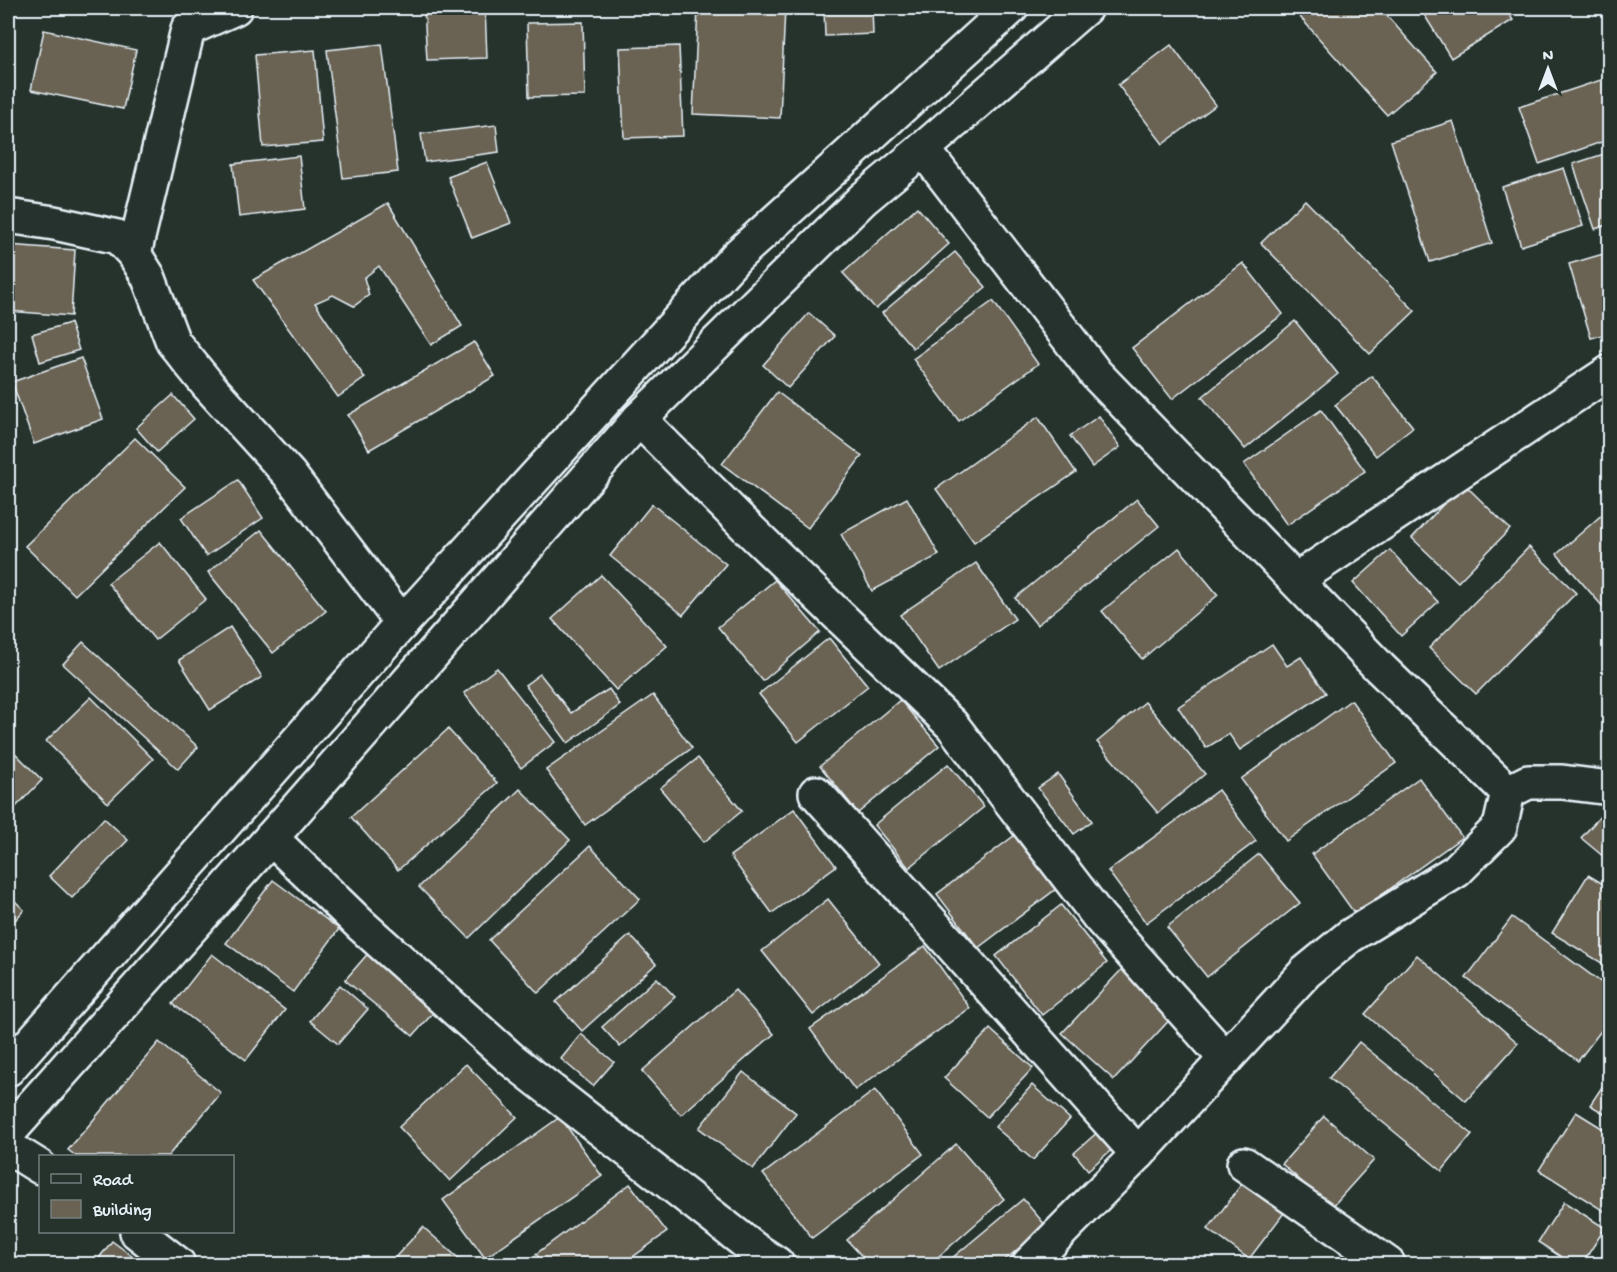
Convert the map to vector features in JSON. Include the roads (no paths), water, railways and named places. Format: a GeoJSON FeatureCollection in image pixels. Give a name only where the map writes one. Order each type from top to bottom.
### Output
{"type":"FeatureCollection","features":[{"type":"Feature","properties":{"kind":"street"},"geometry":{"type":"LineString","coordinates":[[134,254],[189,29],[235,8]]}},
{"type":"Feature","properties":{"kind":"street"},"geometry":{"type":"LineString","coordinates":[[8,1069],[402,622],[737,256],[1011,8]]}},
{"type":"Feature","properties":{"kind":"street"},"geometry":{"type":"LineString","coordinates":[[8,1133],[639,419],[862,199],[1085,8]]}},
{"type":"Feature","properties":{"kind":"street"},"geometry":{"type":"LineString","coordinates":[[923,149],[1096,374],[1380,668],[1508,792]]}},
{"type":"Feature","properties":{"kind":"street"},"geometry":{"type":"LineString","coordinates":[[8,216],[118,237],[134,254],[148,276],[173,342],[208,386],[289,474],[402,622]]}},
{"type":"Feature","properties":{"kind":"street"},"geometry":{"type":"LineString","coordinates":[[1296,580],[1610,372]]}},
{"type":"Feature","properties":{"kind":"street"},"geometry":{"type":"LineString","coordinates":[[639,419],[752,532],[952,724],[1099,917],[1226,1059]]}},
{"type":"Feature","properties":{"kind":"street"},"geometry":{"type":"LineString","coordinates":[[1508,792],[1528,782],[1562,782],[1610,788]]}},
{"type":"Feature","properties":{"kind":"street"},"geometry":{"type":"LineString","coordinates":[[1029,1264],[1138,1154],[1306,972],[1350,936],[1456,871],[1500,826],[1508,792]]}},
{"type":"Feature","properties":{"kind":"street"},"geometry":{"type":"LineString","coordinates":[[816,793],[1138,1154]]}},
{"type":"Feature","properties":{"kind":"street"},"geometry":{"type":"LineString","coordinates":[[271,838],[361,925],[511,1059],[754,1249],[777,1264]]}},
{"type":"Feature","properties":{"kind":"street"},"geometry":{"type":"LineString","coordinates":[[8,1147],[39,1166]]}},
{"type":"Feature","properties":{"kind":"street"},"geometry":{"type":"LineString","coordinates":[[1244,1164],[1388,1264]]}},
{"type":"Feature","properties":{"kind":"street"},"geometry":{"type":"LineString","coordinates":[[139,1233],[178,1264]]}}]}
